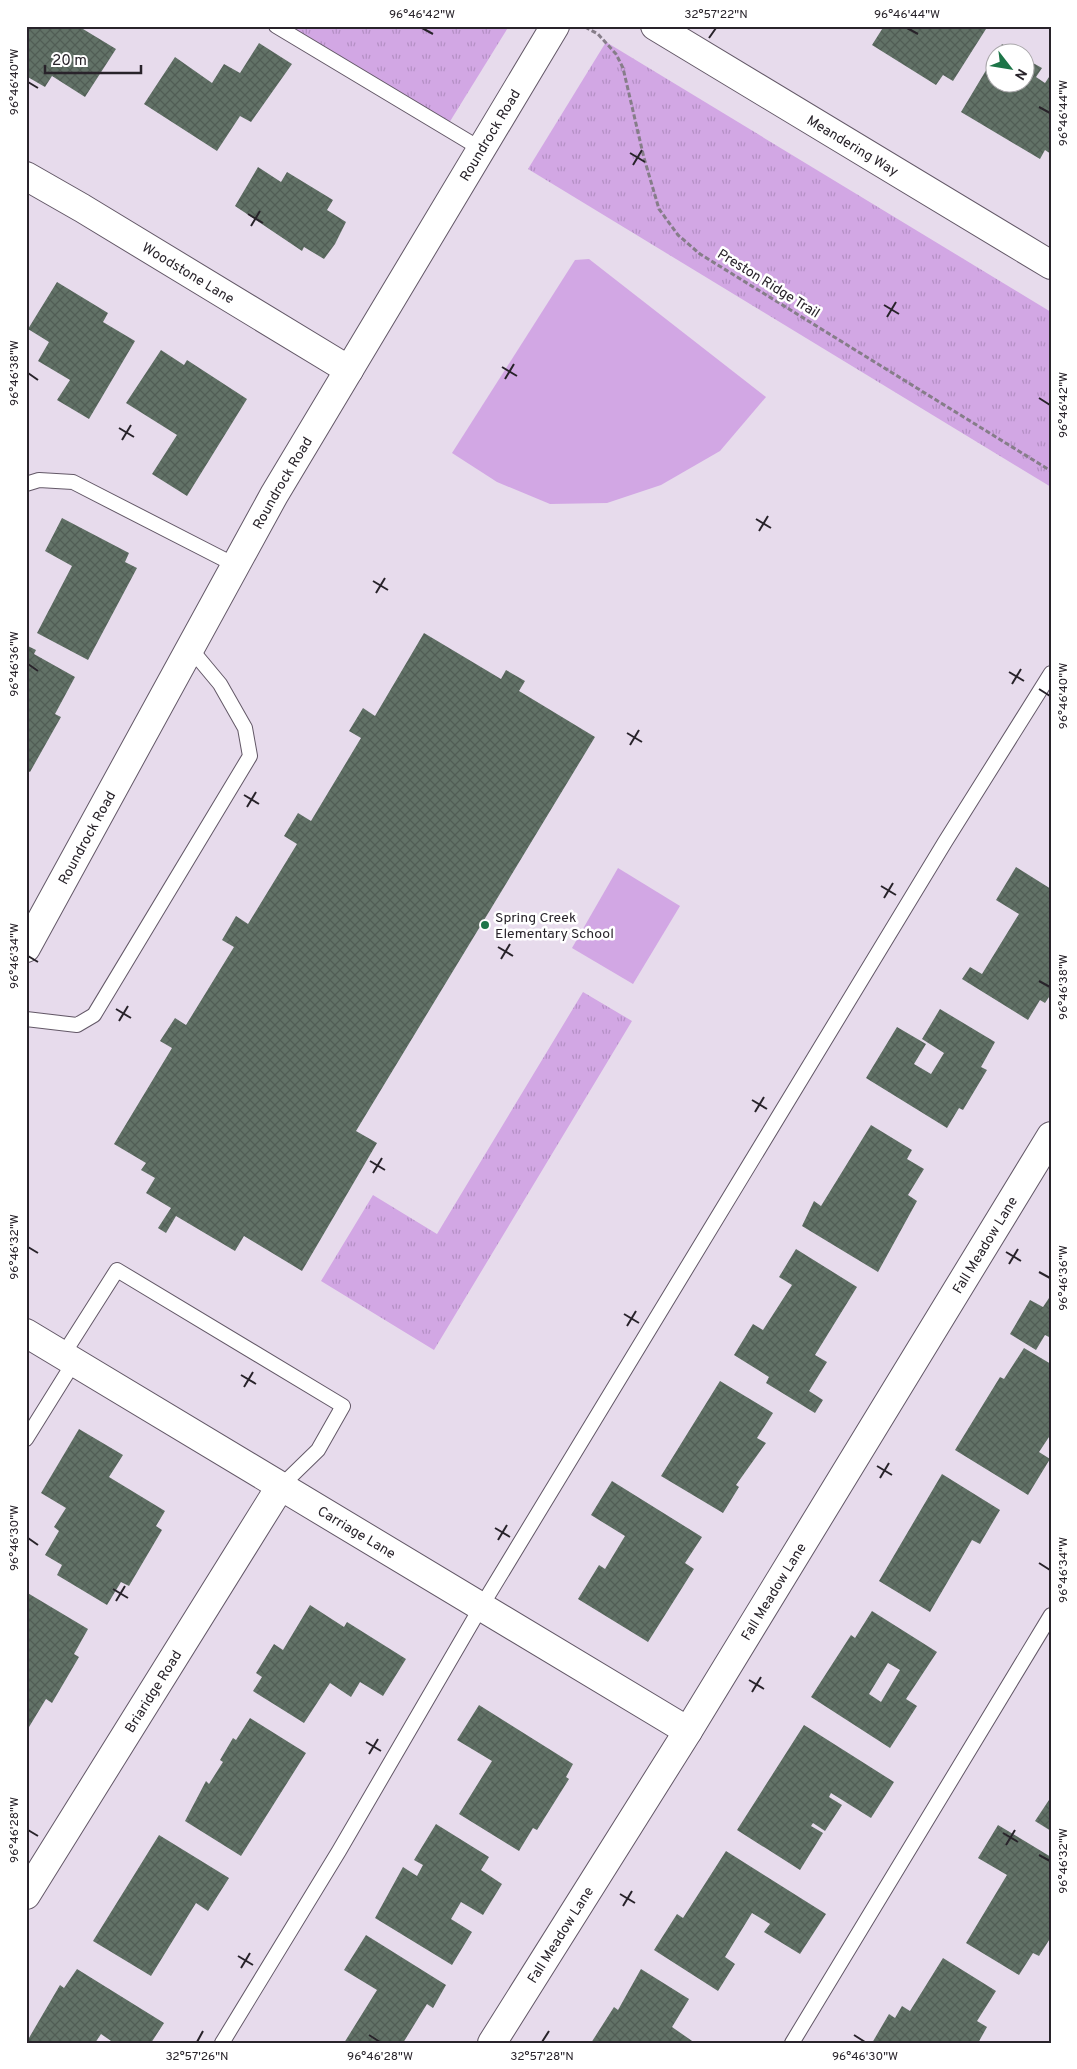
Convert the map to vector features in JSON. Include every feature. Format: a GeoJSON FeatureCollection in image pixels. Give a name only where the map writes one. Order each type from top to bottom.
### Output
{"type":"FeatureCollection","features":[{"type":"Feature","properties":{"kind":"street","name":"Roundrock Road"},"geometry":{"type":"LineString","coordinates":[[26,948],[235,566],[349,370],[555,26]]}},
{"type":"Feature","properties":{"kind":"street","name":"Meandering Way"},"geometry":{"type":"LineString","coordinates":[[655,26],[1051,265]]}},
{"type":"Feature","properties":{"kind":"street","name":"Woodstone Lane"},"geometry":{"type":"LineString","coordinates":[[26,176],[349,370]]}},
{"type":"Feature","properties":{"kind":"street","name":"Fall Meadow Lane"},"geometry":{"type":"LineString","coordinates":[[492,2043],[688,1731],[1051,1136]]}},
{"type":"Feature","properties":{"kind":"street","name":"Carriage Lane"},"geometry":{"type":"LineString","coordinates":[[26,1333],[688,1731]]}},
{"type":"Feature","properties":{"kind":"street","name":"Briaridge Road"},"geometry":{"type":"LineString","coordinates":[[26,1895],[280,1487]]}},
{"type":"Feature","properties":{"kind":"lane"},"geometry":{"type":"LineString","coordinates":[[276,26],[481,149]]}},
{"type":"Feature","properties":{"kind":"lane"},"geometry":{"type":"LineString","coordinates":[[26,484],[39,480],[73,482],[235,566]]}},
{"type":"Feature","properties":{"kind":"lane"},"geometry":{"type":"LineString","coordinates":[[26,1019],[77,1025],[94,1015],[250,756],[245,728],[220,684],[190,648]]}},
{"type":"Feature","properties":{"kind":"lane"},"geometry":{"type":"LineString","coordinates":[[222,2043],[339,1852],[480,1607],[939,850],[1051,673]]}},
{"type":"Feature","properties":{"kind":"lane"},"geometry":{"type":"LineString","coordinates":[[26,1439],[117,1270],[343,1406],[318,1450],[280,1487]]}},
{"type":"Feature","properties":{"kind":"lane"},"geometry":{"type":"LineString","coordinates":[[792,2043],[1051,1615]]}},
{"type":"Feature","properties":{"kind":"path","name":"Preston Ridge Trail"},"geometry":{"type":"LineString","coordinates":[[584,26],[598,34],[616,54],[622,68],[659,210],[678,235],[700,254],[1051,471]]}},
{"type":"Feature","properties":{"kind":"green space"},"geometry":{"type":"Polygon","coordinates":[[[290,26],[509,26],[449,123],[290,26]]]}},
{"type":"Feature","properties":{"kind":"green space"},"geometry":{"type":"Polygon","coordinates":[[[606,42],[1051,312],[1051,487],[528,169],[606,42]]]}},
{"type":"Feature","properties":{"kind":"green space"},"geometry":{"type":"Polygon","coordinates":[[[589,259],[766,397],[720,451],[661,485],[607,503],[550,504],[497,482],[452,453],[575,260],[589,259]]]}},
{"type":"Feature","properties":{"kind":"green space"},"geometry":{"type":"Polygon","coordinates":[[[618,868],[680,906],[633,984],[572,948],[618,868]]]}},
{"type":"Feature","properties":{"kind":"green space"},"geometry":{"type":"Polygon","coordinates":[[[583,992],[632,1021],[434,1350],[321,1281],[373,1195],[437,1234],[583,992]]]}},
{"type":"Feature","properties":{"kind":"building"},"geometry":{"type":"Polygon","coordinates":[[[26,26],[85,26],[83,29],[116,49],[85,97],[52,76],[45,87],[26,76],[26,26]]]}},
{"type":"Feature","properties":{"kind":"building"},"geometry":{"type":"Polygon","coordinates":[[[884,26],[982,26],[986,29],[953,81],[943,75],[936,85],[872,45],[884,26]]]}},
{"type":"Feature","properties":{"kind":"building"},"geometry":{"type":"Polygon","coordinates":[[[259,43],[292,64],[251,122],[240,116],[217,151],[144,104],[175,57],[212,83],[224,64],[240,73],[259,43]]]}},
{"type":"Feature","properties":{"kind":"building"},"geometry":{"type":"Polygon","coordinates":[[[1034,64],[1042,68],[1036,77],[1045,83],[1051,74],[1051,154],[1045,150],[1040,159],[961,112],[984,74],[984,92],[1034,92],[1034,64]]]}},
{"type":"Feature","properties":{"kind":"building"},"geometry":{"type":"Polygon","coordinates":[[[258,167],[281,182],[287,172],[333,200],[327,210],[346,222],[335,244],[324,259],[304,247],[302,251],[235,206],[258,167]]]}},
{"type":"Feature","properties":{"kind":"building"},"geometry":{"type":"Polygon","coordinates":[[[57,282],[108,313],[103,322],[135,341],[89,419],[57,400],[70,380],[38,361],[49,342],[28,329],[57,282]]]}},
{"type":"Feature","properties":{"kind":"building"},"geometry":{"type":"Polygon","coordinates":[[[161,350],[184,365],[187,360],[247,399],[187,496],[152,474],[177,435],[126,403],[161,350]]]}},
{"type":"Feature","properties":{"kind":"building"},"geometry":{"type":"Polygon","coordinates":[[[62,518],[129,553],[125,562],[137,568],[88,660],[37,633],[72,566],[45,551],[62,518]]]}},
{"type":"Feature","properties":{"kind":"building"},"geometry":{"type":"Polygon","coordinates":[[[424,633],[501,679],[506,670],[525,681],[519,691],[595,737],[356,1131],[377,1143],[302,1271],[244,1236],[235,1251],[176,1216],[166,1233],[158,1228],[171,1208],[146,1193],[155,1178],[141,1170],[146,1163],[114,1144],[172,1048],[160,1041],[175,1018],[186,1025],[234,947],[222,940],[236,916],[248,924],[297,844],[284,836],[298,813],[311,821],[361,738],[349,731],[363,708],[375,716],[424,633]]]}},
{"type":"Feature","properties":{"kind":"building"},"geometry":{"type":"Polygon","coordinates":[[[26,645],[36,650],[34,654],[75,677],[55,714],[61,717],[30,772],[26,770],[26,645]]]}},
{"type":"Feature","properties":{"kind":"building"},"geometry":{"type":"Polygon","coordinates":[[[1016,867],[1051,889],[1051,994],[1045,1003],[1040,1000],[1028,1020],[962,979],[970,967],[982,974],[1019,914],[996,900],[1016,867]]]}},
{"type":"Feature","properties":{"kind":"building"},"geometry":{"type":"Polygon","coordinates":[[[940,1009],[995,1042],[981,1067],[987,1070],[963,1110],[959,1108],[947,1128],[866,1078],[897,1027],[926,1044],[914,1064],[931,1074],[944,1053],[922,1039],[940,1009]]]}},
{"type":"Feature","properties":{"kind":"building"},"geometry":{"type":"Polygon","coordinates":[[[871,1125],[912,1150],[907,1159],[924,1169],[908,1195],[917,1201],[878,1272],[802,1226],[814,1201],[821,1206],[871,1125]]]}},
{"type":"Feature","properties":{"kind":"building"},"geometry":{"type":"Polygon","coordinates":[[[796,1249],[857,1287],[815,1355],[827,1362],[809,1391],[823,1400],[815,1413],[766,1383],[769,1377],[734,1355],[753,1324],[763,1330],[792,1285],[779,1277],[796,1249]]]}},
{"type":"Feature","properties":{"kind":"building"},"geometry":{"type":"Polygon","coordinates":[[[1051,1295],[1051,1338],[1045,1335],[1036,1350],[1010,1334],[1030,1300],[1043,1307],[1051,1295]]]}},
{"type":"Feature","properties":{"kind":"building"},"geometry":{"type":"Polygon","coordinates":[[[1024,1348],[1051,1364],[1051,1434],[1039,1452],[1050,1459],[1028,1495],[955,1450],[1000,1377],[1004,1379],[1024,1348]]]}},
{"type":"Feature","properties":{"kind":"building"},"geometry":{"type":"Polygon","coordinates":[[[720,1381],[773,1413],[757,1438],[766,1443],[736,1485],[739,1487],[723,1513],[661,1476],[720,1381]]]}},
{"type":"Feature","properties":{"kind":"building"},"geometry":{"type":"Polygon","coordinates":[[[79,1429],[123,1455],[109,1477],[165,1511],[156,1526],[162,1530],[129,1586],[121,1582],[107,1605],[57,1575],[62,1565],[45,1555],[59,1531],[54,1527],[66,1508],[41,1493],[79,1429]]]}},
{"type":"Feature","properties":{"kind":"building"},"geometry":{"type":"Polygon","coordinates":[[[942,1474],[1000,1510],[980,1544],[972,1540],[930,1612],[879,1581],[942,1474]]]}},
{"type":"Feature","properties":{"kind":"building"},"geometry":{"type":"Polygon","coordinates":[[[612,1481],[702,1537],[685,1563],[694,1569],[648,1642],[578,1599],[599,1565],[605,1569],[625,1536],[591,1515],[612,1481]]]}},
{"type":"Feature","properties":{"kind":"building"},"geometry":{"type":"Polygon","coordinates":[[[26,1592],[88,1629],[74,1654],[79,1657],[52,1703],[46,1699],[26,1732],[26,1592]]]}},
{"type":"Feature","properties":{"kind":"building"},"geometry":{"type":"Polygon","coordinates":[[[310,1605],[344,1627],[347,1622],[406,1659],[383,1696],[360,1682],[351,1697],[330,1683],[304,1723],[253,1691],[262,1677],[256,1673],[274,1644],[283,1650],[310,1605]]]}},
{"type":"Feature","properties":{"kind":"building"},"geometry":{"type":"Polygon","coordinates":[[[872,1611],[937,1652],[906,1699],[917,1706],[890,1748],[811,1697],[851,1635],[855,1638],[872,1611]],[[888,1663],[869,1694],[881,1702],[900,1670],[888,1663]]]}},
{"type":"Feature","properties":{"kind":"building"},"geometry":{"type":"Polygon","coordinates":[[[479,1705],[573,1764],[566,1777],[569,1779],[537,1830],[533,1828],[519,1851],[459,1814],[492,1761],[457,1740],[479,1705]]]}},
{"type":"Feature","properties":{"kind":"building"},"geometry":{"type":"Polygon","coordinates":[[[250,1718],[306,1753],[241,1856],[185,1821],[206,1781],[209,1784],[223,1762],[220,1760],[233,1738],[236,1740],[250,1718]]]}},
{"type":"Feature","properties":{"kind":"building"},"geometry":{"type":"Polygon","coordinates":[[[804,1725],[894,1782],[871,1818],[831,1793],[829,1797],[842,1805],[825,1831],[813,1823],[811,1826],[823,1833],[800,1870],[737,1830],[804,1725]]]}},
{"type":"Feature","properties":{"kind":"building"},"geometry":{"type":"Polygon","coordinates":[[[1051,1797],[1051,1831],[1035,1821],[1051,1797]]]}},
{"type":"Feature","properties":{"kind":"building"},"geometry":{"type":"Polygon","coordinates":[[[436,1824],[489,1857],[481,1870],[502,1884],[483,1915],[461,1902],[451,1919],[472,1932],[452,1965],[375,1918],[403,1867],[417,1876],[423,1865],[414,1860],[436,1824]]]}},
{"type":"Feature","properties":{"kind":"building"},"geometry":{"type":"Polygon","coordinates":[[[998,1825],[1051,1857],[1051,1937],[1039,1956],[1033,1953],[1019,1975],[966,1943],[1007,1875],[978,1858],[998,1825]]]}},
{"type":"Feature","properties":{"kind":"building"},"geometry":{"type":"Polygon","coordinates":[[[159,1835],[229,1878],[208,1911],[196,1903],[151,1976],[93,1941],[159,1835]]]}},
{"type":"Feature","properties":{"kind":"building"},"geometry":{"type":"Polygon","coordinates":[[[726,1851],[826,1914],[800,1954],[764,1932],[770,1924],[752,1913],[725,1957],[735,1964],[718,1991],[654,1950],[677,1914],[683,1918],[726,1851]]]}},
{"type":"Feature","properties":{"kind":"building"},"geometry":{"type":"Polygon","coordinates":[[[366,1935],[446,1985],[433,2008],[427,2004],[403,2043],[344,2043],[377,1990],[344,1970],[366,1935]]]}},
{"type":"Feature","properties":{"kind":"building"},"geometry":{"type":"Polygon","coordinates":[[[943,1958],[996,1991],[977,2021],[987,2027],[978,2043],[872,2043],[889,2014],[895,2018],[902,2006],[910,2011],[943,1958]]]}},
{"type":"Feature","properties":{"kind":"building"},"geometry":{"type":"Polygon","coordinates":[[[77,1969],[164,2023],[151,2043],[114,2043],[101,2034],[95,2043],[26,2043],[60,1985],[64,1988],[77,1969]]]}},
{"type":"Feature","properties":{"kind":"building"},"geometry":{"type":"Polygon","coordinates":[[[641,1969],[689,1999],[672,2027],[695,2043],[591,2043],[614,2007],[618,2010],[641,1969]]]}},
{"type":"Feature","properties":{"kind":"place","name":"Spring Creek Elementary School"},"geometry":{"type":"Point","coordinates":[485,925]}}]}
